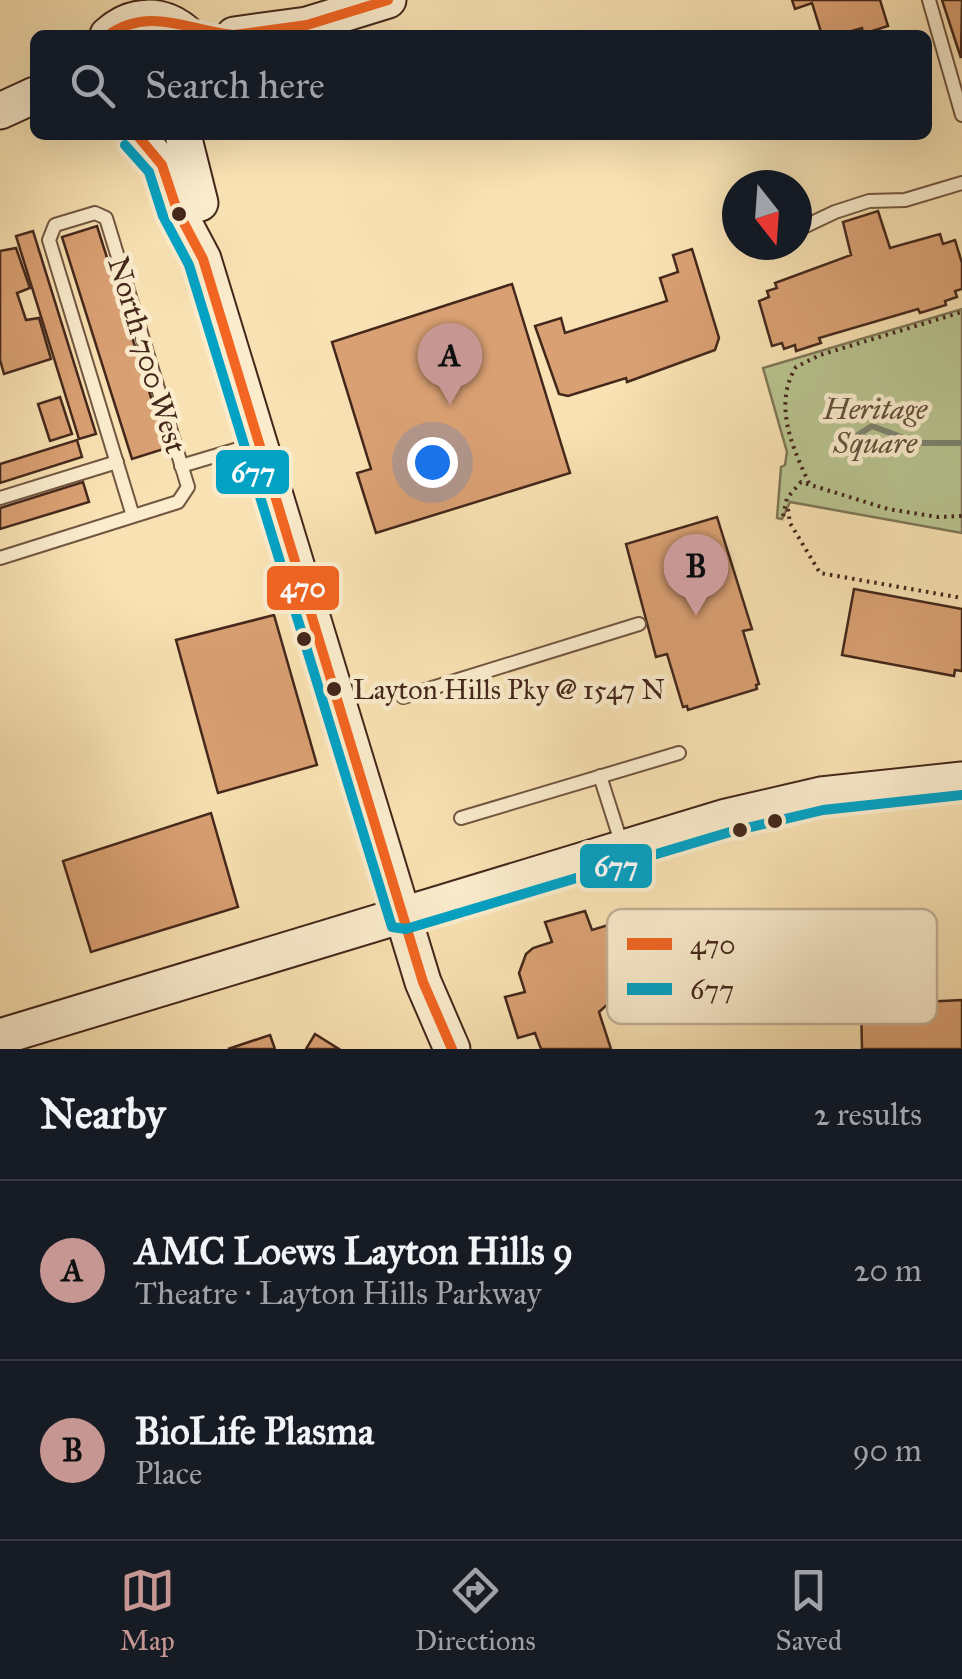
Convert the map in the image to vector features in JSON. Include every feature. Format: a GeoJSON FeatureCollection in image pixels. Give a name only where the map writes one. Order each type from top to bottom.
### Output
{"type":"FeatureCollection","features":[{"type":"Feature","properties":{"kind":"street"},"geometry":{"type":"LineString","coordinates":[[297,30],[388,0]]}},
{"type":"Feature","properties":{"kind":"street"},"geometry":{"type":"LineString","coordinates":[[115,30],[142,18],[181,29]]}},
{"type":"Feature","properties":{"kind":"street"},"geometry":{"type":"LineString","coordinates":[[0,111],[30,97]]}},
{"type":"Feature","properties":{"kind":"street"},"geometry":{"type":"LineString","coordinates":[[0,126],[30,121]]}},
{"type":"Feature","properties":{"kind":"street"},"geometry":{"type":"LineString","coordinates":[[141,140],[162,165],[176,210],[203,259],[402,915],[432,1010],[452,1049]]}},
{"type":"Feature","properties":{"kind":"street"},"geometry":{"type":"LineString","coordinates":[[184,140],[200,202],[203,259]]}},
{"type":"Feature","properties":{"kind":"street"},"geometry":{"type":"LineString","coordinates":[[0,1038],[726,816],[821,795],[962,780]]}},
{"type":"Feature","properties":{"kind":"lane"},"geometry":{"type":"LineString","coordinates":[[928,0],[961,110]]}},
{"type":"Feature","properties":{"kind":"lane"},"geometry":{"type":"LineString","coordinates":[[812,225],[834,212],[870,201],[904,200],[962,184]]}},
{"type":"Feature","properties":{"kind":"lane","name":"North 700 West"},"geometry":{"type":"LineString","coordinates":[[117,462],[49,240],[55,225],[95,213],[106,218],[188,487],[178,502],[133,516]]}},
{"type":"Feature","properties":{"kind":"lane"},"geometry":{"type":"LineString","coordinates":[[181,466],[260,443]]}},
{"type":"Feature","properties":{"kind":"lane"},"geometry":{"type":"LineString","coordinates":[[0,498],[117,462],[133,516],[0,558]]}},
{"type":"Feature","properties":{"kind":"lane"},"geometry":{"type":"LineString","coordinates":[[403,697],[638,624]]}},
{"type":"Feature","properties":{"kind":"lane"},"geometry":{"type":"LineString","coordinates":[[461,818],[679,753]]}},
{"type":"Feature","properties":{"kind":"lane"},"geometry":{"type":"LineString","coordinates":[[600,776],[622,848]]}},
{"type":"Feature","properties":{"kind":"path"},"geometry":{"type":"LineString","coordinates":[[809,483],[796,454],[784,409],[785,392],[796,366],[962,312]]}},
{"type":"Feature","properties":{"kind":"path"},"geometry":{"type":"LineString","coordinates":[[783,516],[791,491],[802,482],[888,509],[938,517],[962,516]]}},
{"type":"Feature","properties":{"kind":"path"},"geometry":{"type":"LineString","coordinates":[[788,510],[790,522],[820,573],[962,598]]}},
{"type":"Feature","properties":{"kind":"green space","name":"Heritage Square"},"geometry":{"type":"Polygon","coordinates":[[[962,309],[962,533],[790,502],[782,519],[777,518],[781,467],[787,452],[763,368],[962,309]]]}},
{"type":"Feature","properties":{"kind":"building"},"geometry":{"type":"Polygon","coordinates":[[[792,0],[880,0],[888,26],[876,30],[820,30],[812,3],[795,9],[792,0]]]}},
{"type":"Feature","properties":{"kind":"building"},"geometry":{"type":"Polygon","coordinates":[[[942,0],[962,0],[961,58],[942,0]]]}},
{"type":"Feature","properties":{"kind":"building"},"geometry":{"type":"Polygon","coordinates":[[[878,211],[890,248],[940,234],[943,244],[955,240],[962,263],[962,289],[955,291],[957,297],[920,313],[918,309],[819,338],[821,343],[796,351],[795,345],[784,349],[782,343],[772,346],[759,301],[769,297],[767,291],[777,288],[775,283],[851,255],[843,222],[878,211]]]}},
{"type":"Feature","properties":{"kind":"building"},"geometry":{"type":"Polygon","coordinates":[[[97,226],[167,448],[132,459],[62,237],[97,226]]]}},
{"type":"Feature","properties":{"kind":"building"},"geometry":{"type":"Polygon","coordinates":[[[33,231],[96,434],[79,439],[16,236],[33,231]]]}},
{"type":"Feature","properties":{"kind":"building"},"geometry":{"type":"Polygon","coordinates":[[[16,248],[30,288],[17,293],[26,320],[39,318],[51,359],[4,374],[0,360],[0,251],[16,248]]]}},
{"type":"Feature","properties":{"kind":"building"},"geometry":{"type":"Polygon","coordinates":[[[692,249],[719,338],[715,350],[627,382],[626,378],[568,396],[559,394],[535,326],[561,318],[565,333],[667,301],[660,278],[678,272],[673,255],[692,249]]]}},
{"type":"Feature","properties":{"kind":"building"},"geometry":{"type":"Polygon","coordinates":[[[512,284],[570,473],[376,533],[357,473],[371,469],[332,342],[512,284]]]}},
{"type":"Feature","properties":{"kind":"building"},"geometry":{"type":"Polygon","coordinates":[[[60,397],[72,434],[50,441],[38,404],[60,397]]]}},
{"type":"Feature","properties":{"kind":"building"},"geometry":{"type":"Polygon","coordinates":[[[77,440],[82,457],[0,483],[0,464],[77,440]]]}},
{"type":"Feature","properties":{"kind":"building"},"geometry":{"type":"Polygon","coordinates":[[[83,482],[89,502],[0,529],[0,508],[83,482]]]}},
{"type":"Feature","properties":{"kind":"building"},"geometry":{"type":"Polygon","coordinates":[[[717,517],[752,629],[743,631],[759,684],[757,689],[688,710],[683,707],[667,654],[656,657],[626,544],[717,517]]]}},
{"type":"Feature","properties":{"kind":"building"},"geometry":{"type":"Polygon","coordinates":[[[854,589],[962,609],[962,671],[955,670],[954,676],[842,655],[854,589]]]}},
{"type":"Feature","properties":{"kind":"building"},"geometry":{"type":"Polygon","coordinates":[[[274,615],[317,765],[218,793],[176,640],[274,615]]]}},
{"type":"Feature","properties":{"kind":"building"},"geometry":{"type":"Polygon","coordinates":[[[211,813],[238,907],[91,952],[63,861],[211,813]]]}},
{"type":"Feature","properties":{"kind":"building"},"geometry":{"type":"Polygon","coordinates":[[[585,911],[592,930],[607,925],[607,1005],[599,1012],[611,1049],[541,1049],[535,1033],[518,1038],[505,997],[525,992],[519,973],[526,954],[552,942],[545,922],[585,911]]]}},
{"type":"Feature","properties":{"kind":"building"},"geometry":{"type":"Polygon","coordinates":[[[962,1000],[962,1049],[862,1049],[861,1024],[937,1024],[937,1001],[962,1000]]]}},
{"type":"Feature","properties":{"kind":"building"},"geometry":{"type":"Polygon","coordinates":[[[315,1034],[339,1049],[306,1049],[315,1034]]]}},
{"type":"Feature","properties":{"kind":"building"},"geometry":{"type":"Polygon","coordinates":[[[270,1035],[275,1049],[228,1049],[270,1035]]]}},
{"type":"Feature","properties":{"kind":"waterway"},"geometry":{"type":"LineString","coordinates":[[833,446],[872,426],[917,443],[962,443]]}},
{"type":"Feature","properties":{"kind":"transit line","name":"470"},"geometry":{"type":"LineString","coordinates":[[270,30],[307,25],[388,0]]}},
{"type":"Feature","properties":{"kind":"transit line","name":"470"},"geometry":{"type":"LineString","coordinates":[[117,30],[154,21],[208,30]]}},
{"type":"Feature","properties":{"kind":"transit line","name":"470"},"geometry":{"type":"LineString","coordinates":[[141,140],[162,165],[177,210],[203,259],[423,982],[452,1049]]}},
{"type":"Feature","properties":{"kind":"transit line","name":"677"},"geometry":{"type":"LineString","coordinates":[[125,145],[149,172],[163,216],[189,265],[392,927],[406,929],[730,832],[823,810],[962,795]]}},
{"type":"Feature","properties":{"kind":"place","name":"AMC Loews Layton Hills 9"},"geometry":{"type":"Point","coordinates":[450,405]}},
{"type":"Feature","properties":{"kind":"place","name":"BioLife Plasma"},"geometry":{"type":"Point","coordinates":[696,616]}},
{"type":"Feature","properties":{"kind":"place","name":"Layton Hills Pky @ 1547 N"},"geometry":{"type":"Point","coordinates":[334,689]}}]}
